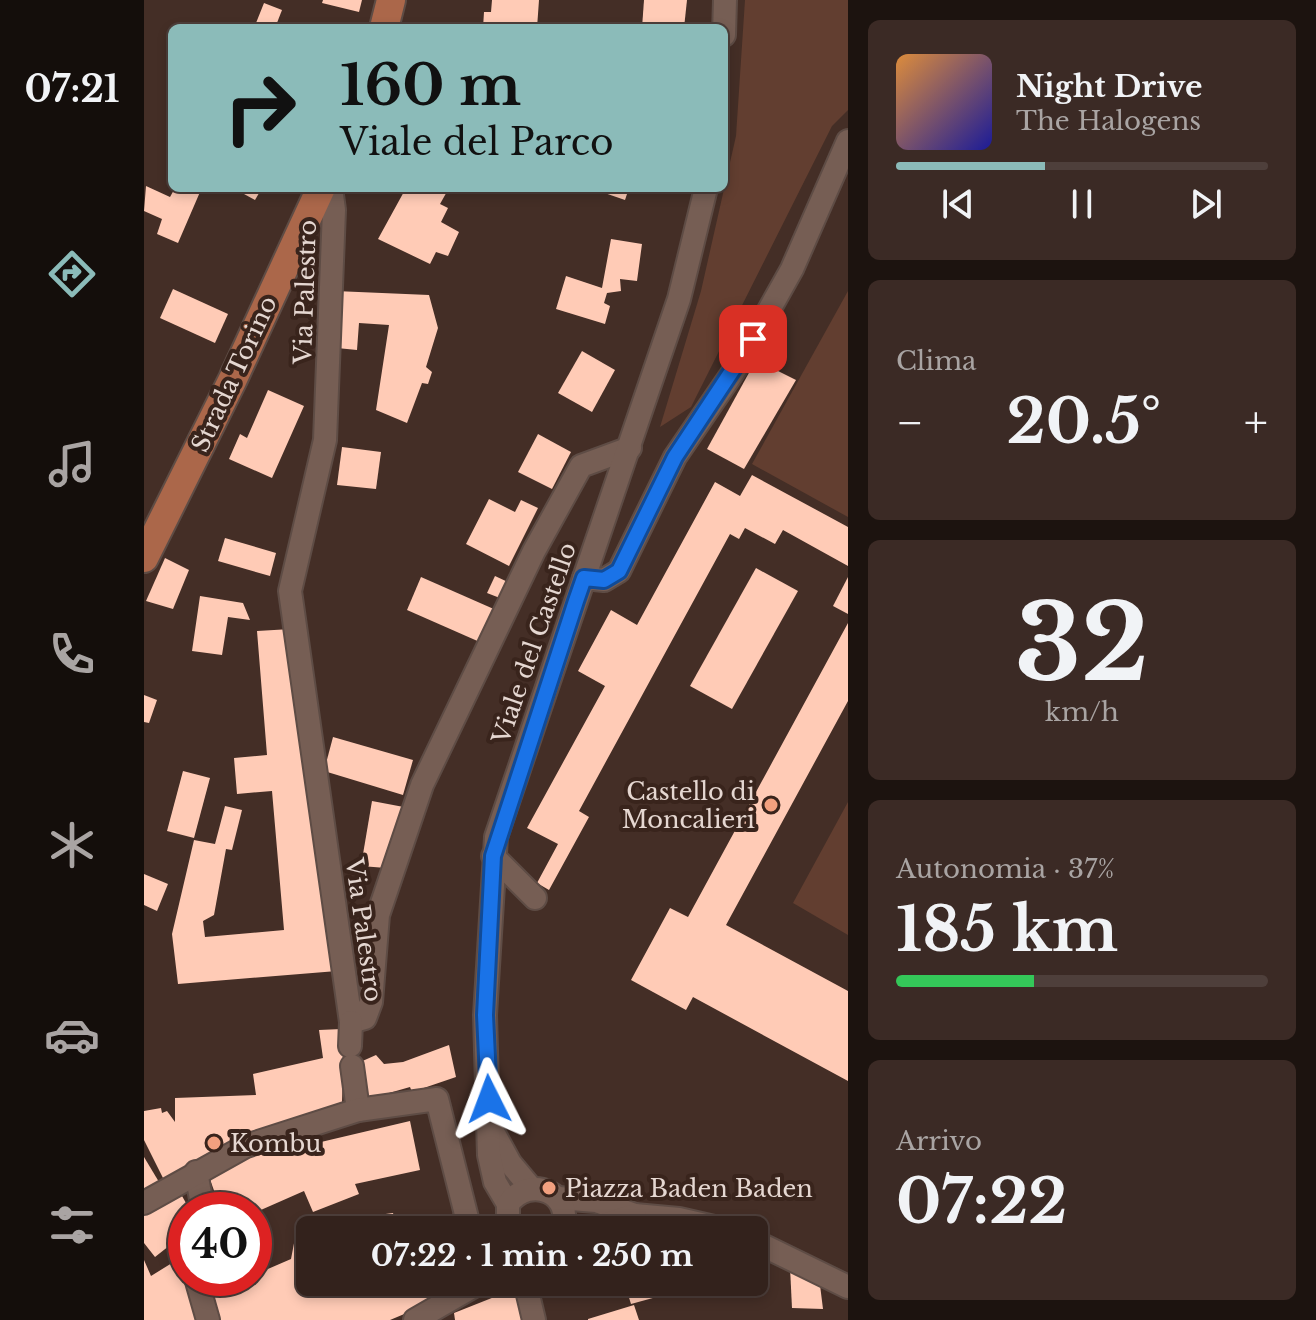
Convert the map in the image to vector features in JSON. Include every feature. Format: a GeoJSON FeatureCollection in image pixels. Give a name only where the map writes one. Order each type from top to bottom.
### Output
{"type":"FeatureCollection","features":[{"type":"Feature","properties":{"kind":"main road"},"geometry":{"type":"LineString","coordinates":[[385,24],[391,0]]}},
{"type":"Feature","properties":{"kind":"main road","name":"Strada Torino"},"geometry":{"type":"LineString","coordinates":[[144,558],[233,379],[319,192]]}},
{"type":"Feature","properties":{"kind":"street"},"geometry":{"type":"LineString","coordinates":[[724,24],[725,0]]}},
{"type":"Feature","properties":{"kind":"street"},"geometry":{"type":"LineString","coordinates":[[584,578],[604,580],[619,571],[675,457],[740,362],[792,269],[848,141]]}},
{"type":"Feature","properties":{"kind":"street","name":"Via Palestro"},"geometry":{"type":"LineString","coordinates":[[332,192],[334,210],[325,440],[290,591],[351,1022],[365,1018],[371,1002],[378,915],[422,785],[534,551],[581,466],[630,448]]}},
{"type":"Feature","properties":{"kind":"street","name":"Viale del Castello"},"geometry":{"type":"LineString","coordinates":[[508,1204],[495,1182],[489,1155],[485,1015],[493,856],[679,299],[705,192]]}},
{"type":"Feature","properties":{"kind":"street"},"geometry":{"type":"LineString","coordinates":[[493,856],[535,898]]}},
{"type":"Feature","properties":{"kind":"street"},"geometry":{"type":"LineString","coordinates":[[351,1022],[351,1056],[358,1110]]}},
{"type":"Feature","properties":{"kind":"street"},"geometry":{"type":"LineString","coordinates":[[144,1203],[246,1146],[358,1110],[437,1099],[466,1216]]}},
{"type":"Feature","properties":{"kind":"street","name":"Viale del Castello"},"geometry":{"type":"LineString","coordinates":[[490,1127],[496,1144],[531,1188]]}},
{"type":"Feature","properties":{"kind":"street"},"geometry":{"type":"LineString","coordinates":[[196,1172],[200,1192]]}},
{"type":"Feature","properties":{"kind":"street"},"geometry":{"type":"LineString","coordinates":[[508,1216],[508,1204],[521,1191],[531,1188],[551,1192],[558,1198],[565,1216]]}},
{"type":"Feature","properties":{"kind":"street"},"geometry":{"type":"LineString","coordinates":[[558,1198],[596,1201],[646,1216]]}},
{"type":"Feature","properties":{"kind":"street"},"geometry":{"type":"LineString","coordinates":[[768,1248],[848,1287]]}},
{"type":"Feature","properties":{"kind":"street"},"geometry":{"type":"LineString","coordinates":[[201,1296],[208,1320]]}},
{"type":"Feature","properties":{"kind":"street"},"geometry":{"type":"LineString","coordinates":[[415,1320],[457,1296]]}},
{"type":"Feature","properties":{"kind":"street"},"geometry":{"type":"LineString","coordinates":[[528,1296],[534,1320]]}},
{"type":"Feature","properties":{"kind":"shaded area"},"geometry":{"type":"Polygon","coordinates":[[[745,0],[848,0],[848,110],[832,126],[691,407],[660,427],[701,291],[723,192],[728,192],[728,171],[736,136],[745,0]]]}},
{"type":"Feature","properties":{"kind":"shaded area"},"geometry":{"type":"Polygon","coordinates":[[[848,291],[848,517],[752,464],[848,291]]]}},
{"type":"Feature","properties":{"kind":"shaded area"},"geometry":{"type":"Polygon","coordinates":[[[848,802],[848,935],[793,903],[848,802]]]}},
{"type":"Feature","properties":{"kind":"building"},"geometry":{"type":"Polygon","coordinates":[[[323,0],[362,0],[359,12],[322,3],[323,0]]]}},
{"type":"Feature","properties":{"kind":"building"},"geometry":{"type":"Polygon","coordinates":[[[492,0],[539,0],[537,24],[483,24],[484,12],[491,12],[492,0]]]}},
{"type":"Feature","properties":{"kind":"building"},"geometry":{"type":"Polygon","coordinates":[[[644,0],[687,0],[684,24],[642,24],[644,0]]]}},
{"type":"Feature","properties":{"kind":"building"},"geometry":{"type":"Polygon","coordinates":[[[264,3],[282,10],[277,24],[256,24],[264,3]]]}},
{"type":"Feature","properties":{"kind":"building"},"geometry":{"type":"Polygon","coordinates":[[[146,186],[170,197],[173,192],[200,192],[178,243],[157,234],[162,219],[144,211],[146,186]]]}},
{"type":"Feature","properties":{"kind":"building"},"geometry":{"type":"Polygon","coordinates":[[[240,192],[260,192],[255,200],[240,192]]]}},
{"type":"Feature","properties":{"kind":"building"},"geometry":{"type":"Polygon","coordinates":[[[404,192],[447,192],[440,204],[448,208],[441,222],[459,232],[448,256],[436,252],[430,264],[378,239],[404,192]]]}},
{"type":"Feature","properties":{"kind":"building"},"geometry":{"type":"Polygon","coordinates":[[[602,192],[628,192],[625,200],[602,192]]]}},
{"type":"Feature","properties":{"kind":"building"},"geometry":{"type":"Polygon","coordinates":[[[611,239],[642,244],[637,281],[620,279],[621,291],[607,293],[604,303],[610,306],[605,324],[556,309],[566,276],[602,288],[611,239]]]}},
{"type":"Feature","properties":{"kind":"building"},"geometry":{"type":"Polygon","coordinates":[[[173,289],[228,314],[215,343],[160,318],[173,289]]]}},
{"type":"Feature","properties":{"kind":"building"},"geometry":{"type":"Polygon","coordinates":[[[335,291],[429,295],[438,328],[426,367],[432,372],[428,384],[422,383],[407,423],[376,410],[389,325],[359,323],[357,350],[337,348],[335,291]]]}},
{"type":"Feature","properties":{"kind":"building"},"geometry":{"type":"Polygon","coordinates":[[[582,351],[615,370],[592,412],[558,393],[582,351]]]}},
{"type":"Feature","properties":{"kind":"building"},"geometry":{"type":"Polygon","coordinates":[[[756,360],[796,380],[744,469],[707,449],[756,360]]]}},
{"type":"Feature","properties":{"kind":"building"},"geometry":{"type":"Polygon","coordinates":[[[268,390],[304,406],[272,478],[229,459],[240,434],[247,438],[268,390]]]}},
{"type":"Feature","properties":{"kind":"building"},"geometry":{"type":"Polygon","coordinates":[[[538,434],[571,452],[552,489],[518,472],[538,434]]]}},
{"type":"Feature","properties":{"kind":"building"},"geometry":{"type":"Polygon","coordinates":[[[342,447],[381,452],[376,489],[337,485],[342,447]]]}},
{"type":"Feature","properties":{"kind":"building","name":"Castello di Moncalieri"},"geometry":{"type":"Polygon","coordinates":[[[752,475],[848,527],[848,566],[783,530],[775,544],[745,528],[739,539],[730,534],[579,811],[589,817],[549,890],[537,883],[558,844],[527,828],[605,686],[578,671],[611,610],[637,625],[715,482],[740,496],[752,475]]]}},
{"type":"Feature","properties":{"kind":"building"},"geometry":{"type":"Polygon","coordinates":[[[489,499],[515,512],[521,500],[538,508],[509,566],[466,544],[489,499]]]}},
{"type":"Feature","properties":{"kind":"building"},"geometry":{"type":"Polygon","coordinates":[[[225,538],[276,553],[270,576],[218,561],[225,538]]]}},
{"type":"Feature","properties":{"kind":"building"},"geometry":{"type":"Polygon","coordinates":[[[165,558],[189,570],[173,609],[146,601],[165,558]]]}},
{"type":"Feature","properties":{"kind":"building"},"geometry":{"type":"Polygon","coordinates":[[[756,568],[798,591],[732,709],[690,686],[756,568]]]}},
{"type":"Feature","properties":{"kind":"building"},"geometry":{"type":"Polygon","coordinates":[[[495,576],[512,584],[505,600],[487,593],[495,576]]]}},
{"type":"Feature","properties":{"kind":"building"},"geometry":{"type":"Polygon","coordinates":[[[421,577],[496,610],[482,643],[407,610],[421,577]]]}},
{"type":"Feature","properties":{"kind":"building"},"geometry":{"type":"Polygon","coordinates":[[[848,577],[848,614],[833,606],[848,577]]]}},
{"type":"Feature","properties":{"kind":"building"},"geometry":{"type":"Polygon","coordinates":[[[200,596],[243,603],[250,620],[228,617],[222,655],[192,651],[200,596]]]}},
{"type":"Feature","properties":{"kind":"building","name":"Castello di Moncalieri"},"geometry":{"type":"Polygon","coordinates":[[[848,623],[848,701],[726,925],[848,991],[848,1081],[693,997],[686,1010],[631,980],[670,908],[688,917],[848,623]]]}},
{"type":"Feature","properties":{"kind":"building"},"geometry":{"type":"Polygon","coordinates":[[[291,629],[337,971],[178,984],[172,934],[194,840],[215,844],[225,806],[242,810],[232,850],[226,849],[214,915],[203,921],[205,937],[284,930],[272,791],[237,794],[234,758],[267,755],[257,631],[291,629]]]}},
{"type":"Feature","properties":{"kind":"building"},"geometry":{"type":"Polygon","coordinates":[[[144,695],[157,700],[149,723],[144,722],[144,695]]]}},
{"type":"Feature","properties":{"kind":"building"},"geometry":{"type":"Polygon","coordinates":[[[333,737],[413,760],[403,795],[324,771],[333,737]]]}},
{"type":"Feature","properties":{"kind":"building"},"geometry":{"type":"Polygon","coordinates":[[[183,771],[210,778],[194,838],[167,831],[183,771]]]}},
{"type":"Feature","properties":{"kind":"building"},"geometry":{"type":"Polygon","coordinates":[[[372,801],[409,808],[386,868],[361,866],[372,801]]]}},
{"type":"Feature","properties":{"kind":"building"},"geometry":{"type":"Polygon","coordinates":[[[144,874],[168,884],[157,911],[144,905],[144,874]]]}},
{"type":"Feature","properties":{"kind":"building"},"geometry":{"type":"Polygon","coordinates":[[[342,1029],[358,1063],[343,1069],[342,1102],[227,1144],[164,1180],[144,1140],[144,1111],[161,1108],[162,1113],[167,1111],[175,1122],[175,1098],[256,1095],[253,1074],[323,1058],[319,1030],[342,1029]]]}},
{"type":"Feature","properties":{"kind":"building"},"geometry":{"type":"Polygon","coordinates":[[[449,1045],[456,1077],[412,1092],[410,1087],[368,1099],[358,1063],[376,1055],[384,1064],[403,1062],[449,1045]]]}},
{"type":"Feature","properties":{"kind":"building"},"geometry":{"type":"Polygon","coordinates":[[[410,1121],[420,1170],[355,1184],[359,1194],[313,1212],[304,1191],[272,1205],[272,1192],[215,1192],[207,1171],[317,1133],[321,1142],[410,1121]]]}},
{"type":"Feature","properties":{"kind":"building"},"geometry":{"type":"Polygon","coordinates":[[[144,1157],[159,1182],[144,1190],[144,1157]]]}},
{"type":"Feature","properties":{"kind":"building"},"geometry":{"type":"Polygon","coordinates":[[[168,1196],[168,1247],[155,1257],[144,1243],[144,1213],[168,1196]]]}},
{"type":"Feature","properties":{"kind":"building"},"geometry":{"type":"Polygon","coordinates":[[[295,1238],[296,1296],[447,1296],[390,1320],[220,1320],[211,1296],[272,1296],[272,1267],[291,1259],[295,1238]]]}},
{"type":"Feature","properties":{"kind":"building"},"geometry":{"type":"Polygon","coordinates":[[[144,1260],[151,1276],[168,1265],[168,1296],[192,1296],[199,1320],[144,1320],[144,1260]]]}},
{"type":"Feature","properties":{"kind":"building"},"geometry":{"type":"Polygon","coordinates":[[[790,1267],[820,1285],[823,1309],[792,1308],[790,1267]]]}},
{"type":"Feature","properties":{"kind":"building"},"geometry":{"type":"Polygon","coordinates":[[[497,1296],[520,1296],[528,1320],[455,1320],[454,1313],[497,1296]]]}},
{"type":"Feature","properties":{"kind":"building"},"geometry":{"type":"Polygon","coordinates":[[[628,1296],[660,1296],[631,1304],[628,1296]]]}},
{"type":"Feature","properties":{"kind":"building"},"geometry":{"type":"Polygon","coordinates":[[[634,1305],[639,1320],[588,1320],[588,1319],[634,1305]]]}},
{"type":"Feature","properties":{"kind":"place","name":"Castello di Moncalieri"},"geometry":{"type":"Point","coordinates":[771,805]}},
{"type":"Feature","properties":{"kind":"place","name":"Kombu"},"geometry":{"type":"Point","coordinates":[214,1143]}},
{"type":"Feature","properties":{"kind":"place","name":"Piazza Baden Baden"},"geometry":{"type":"Point","coordinates":[549,1188]}},
{"type":"Feature","properties":{"kind":"route"},"geometry":{"type":"LineString","coordinates":[[489,1099],[485,1015],[493,856],[496,837],[537,713],[584,578],[604,580],[619,571],[675,457],[753,339]]}}]}
